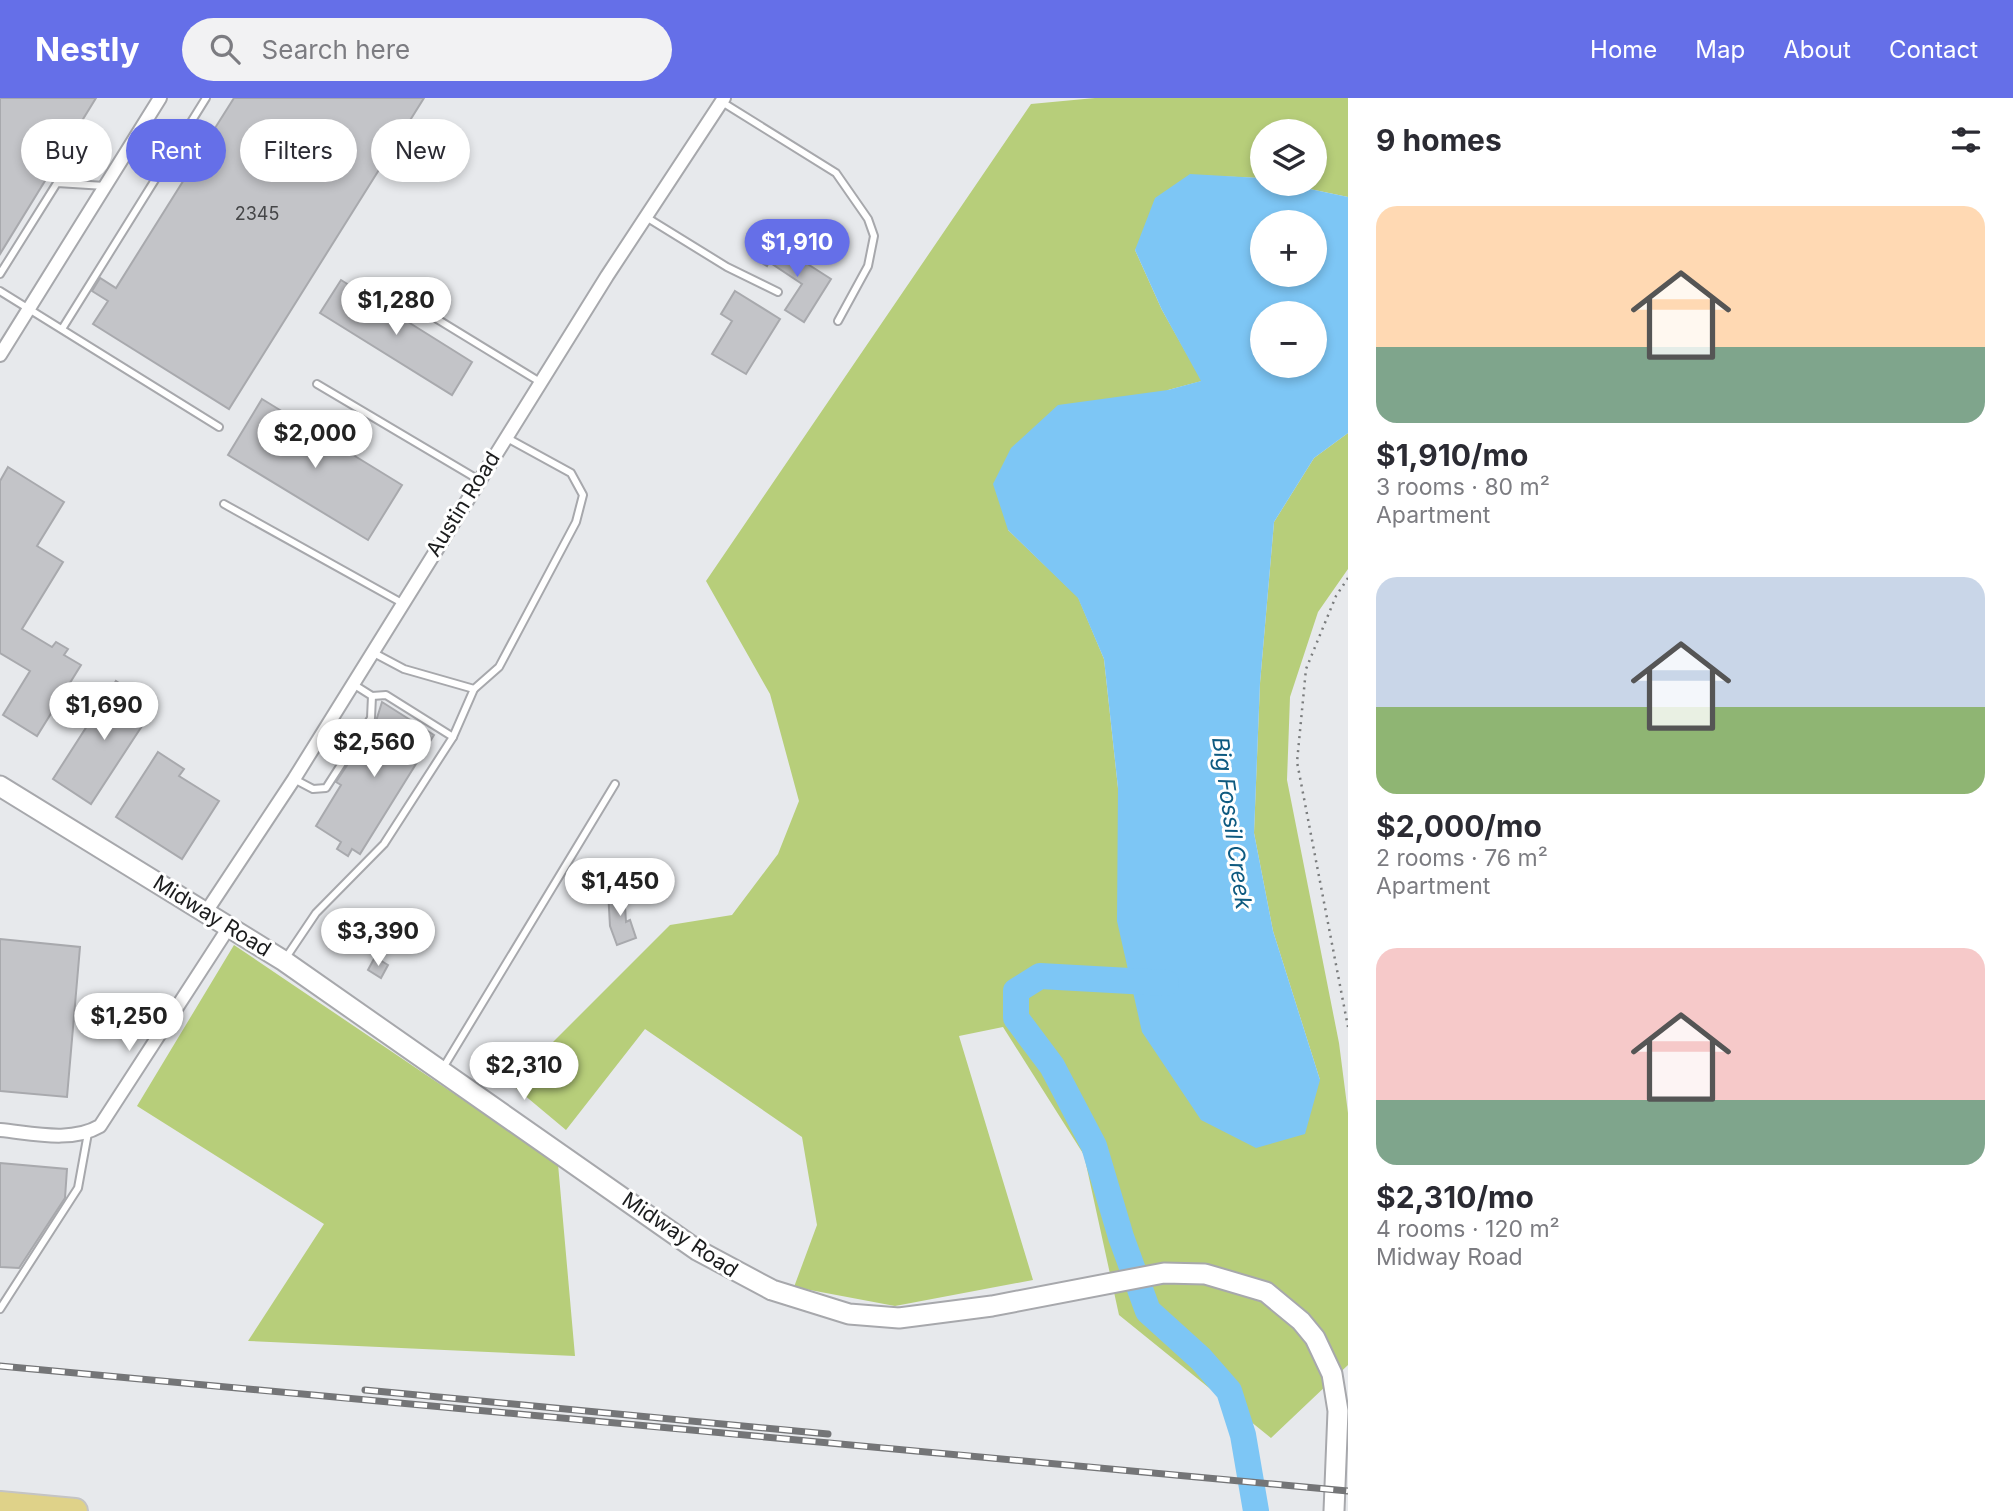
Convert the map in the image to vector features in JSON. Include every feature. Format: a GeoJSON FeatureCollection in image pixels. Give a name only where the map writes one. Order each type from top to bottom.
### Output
{"type":"FeatureCollection","features":[{"type":"Feature","properties":{"kind":"highway"},"geometry":{"type":"LineString","coordinates":[[0,1504],[75,1511]]}},
{"type":"Feature","properties":{"kind":"main road","name":"Midway Road"},"geometry":{"type":"LineString","coordinates":[[0,786],[284,961],[697,1250],[746,1278],[799,1300],[849,1314],[899,1318],[992,1306],[1084,1286],[1164,1273],[1205,1273],[1246,1284],[1284,1305],[1315,1338],[1336,1390],[1334,1511]]}},
{"type":"Feature","properties":{"kind":"street"},"geometry":{"type":"LineString","coordinates":[[0,355],[160,98]]}},
{"type":"Feature","properties":{"kind":"street","name":"Austin Road"},"geometry":{"type":"LineString","coordinates":[[206,912],[294,779],[540,382],[723,100]]}},
{"type":"Feature","properties":{"kind":"street"},"geometry":{"type":"LineString","coordinates":[[0,1130],[53,1136],[88,1133],[100,1126],[111,1114],[229,927]]}},
{"type":"Feature","properties":{"kind":"lane"},"geometry":{"type":"LineString","coordinates":[[62,329],[205,98]]}},
{"type":"Feature","properties":{"kind":"lane"},"geometry":{"type":"LineString","coordinates":[[723,100],[836,173],[869,219],[874,236],[868,266],[838,321]]}},
{"type":"Feature","properties":{"kind":"lane"},"geometry":{"type":"LineString","coordinates":[[0,274],[57,183],[106,186]]}},
{"type":"Feature","properties":{"kind":"lane"},"geometry":{"type":"LineString","coordinates":[[646,217],[727,267],[778,292]]}},
{"type":"Feature","properties":{"kind":"lane"},"geometry":{"type":"LineString","coordinates":[[388,289],[540,382]]}},
{"type":"Feature","properties":{"kind":"lane"},"geometry":{"type":"LineString","coordinates":[[0,291],[219,427]]}},
{"type":"Feature","properties":{"kind":"lane"},"geometry":{"type":"LineString","coordinates":[[317,384],[479,480]]}},
{"type":"Feature","properties":{"kind":"lane"},"geometry":{"type":"LineString","coordinates":[[284,961],[316,913],[384,844],[453,737],[474,689],[499,667],[576,522],[583,495],[571,473],[505,437]]}},
{"type":"Feature","properties":{"kind":"lane"},"geometry":{"type":"LineString","coordinates":[[224,504],[402,603]]}},
{"type":"Feature","properties":{"kind":"lane"},"geometry":{"type":"LineString","coordinates":[[372,652],[404,669],[474,689]]}},
{"type":"Feature","properties":{"kind":"lane"},"geometry":{"type":"LineString","coordinates":[[353,684],[372,696],[386,695],[453,737]]}},
{"type":"Feature","properties":{"kind":"lane"},"geometry":{"type":"LineString","coordinates":[[294,779],[313,789],[326,788],[371,718],[372,696]]}},
{"type":"Feature","properties":{"kind":"lane"},"geometry":{"type":"LineString","coordinates":[[443,1070],[615,784]]}},
{"type":"Feature","properties":{"kind":"lane"},"geometry":{"type":"LineString","coordinates":[[0,1310],[78,1188],[88,1133]]}},
{"type":"Feature","properties":{"kind":"path"},"geometry":{"type":"LineString","coordinates":[[1348,578],[1336,596],[1306,669],[1297,762],[1348,1027]]}},
{"type":"Feature","properties":{"kind":"green space"},"geometry":{"type":"Polygon","coordinates":[[[1095,98],[1348,98],[1348,197],[1327,193],[1327,119],[1250,119],[1250,178],[1190,175],[1135,250],[1162,310],[1202,381],[1168,390],[1008,530],[1078,597],[1104,659],[1118,788],[1320,1080],[1273,931],[1254,833],[1260,683],[1274,522],[1314,458],[1348,433],[1348,569],[1318,612],[1290,697],[1287,780],[1339,1043],[1348,1113],[1348,1365],[1271,1438],[1119,1315],[1084,1155],[1003,1027],[959,1036],[1033,1280],[895,1306],[794,1287],[817,1225],[802,1137],[645,1029],[566,1130],[511,1084],[670,925],[732,915],[778,854],[799,801],[770,694],[706,581],[1031,104],[1095,98]]]}},
{"type":"Feature","properties":{"kind":"green space"},"geometry":{"type":"Polygon","coordinates":[[[234,945],[558,1164],[575,1356],[248,1341],[324,1224],[137,1106],[234,945]]]}},
{"type":"Feature","properties":{"kind":"water"},"geometry":{"type":"Polygon","coordinates":[[[1190,174],[1250,177],[1250,196],[1327,196],[1327,193],[1348,197],[1348,433],[1314,458],[1274,522],[1260,683],[1254,833],[1273,931],[1320,1080],[1305,1134],[1256,1148],[1201,1120],[1142,1032],[1117,921],[1118,788],[1104,659],[1078,598],[1008,530],[993,484],[1011,448],[1058,405],[1168,390],[1201,381],[1162,310],[1135,250],[1155,198],[1190,174]]]}},
{"type":"Feature","properties":{"kind":"building"},"geometry":{"type":"Polygon","coordinates":[[[0,98],[96,98],[83,119],[21,119],[21,182],[44,182],[0,254],[0,98]]]}},
{"type":"Feature","properties":{"kind":"building"},"geometry":{"type":"Polygon","coordinates":[[[234,98],[424,98],[411,119],[371,119],[371,182],[229,409],[93,324],[108,301],[92,291],[100,278],[116,288],[183,182],[226,182],[226,119],[221,119],[234,98]]]}},
{"type":"Feature","properties":{"kind":"building"},"geometry":{"type":"Polygon","coordinates":[[[770,240],[831,279],[804,322],[785,310],[802,284],[769,262],[767,266],[757,260],[770,240]]]}},
{"type":"Feature","properties":{"kind":"building"},"geometry":{"type":"Polygon","coordinates":[[[341,280],[472,362],[452,395],[320,313],[341,280]]]}},
{"type":"Feature","properties":{"kind":"building"},"geometry":{"type":"Polygon","coordinates":[[[735,291],[780,319],[746,374],[712,354],[732,321],[721,314],[735,291]]]}},
{"type":"Feature","properties":{"kind":"building"},"geometry":{"type":"Polygon","coordinates":[[[262,399],[402,485],[368,540],[228,455],[262,399]]]}},
{"type":"Feature","properties":{"kind":"building"},"geometry":{"type":"Polygon","coordinates":[[[8,467],[64,502],[37,546],[63,562],[22,629],[52,647],[56,642],[68,649],[64,655],[81,665],[37,736],[3,715],[30,671],[0,653],[0,481],[8,467]]]}},
{"type":"Feature","properties":{"kind":"building"},"geometry":{"type":"Polygon","coordinates":[[[116,681],[155,706],[91,804],[53,779],[116,681]]]}},
{"type":"Feature","properties":{"kind":"building"},"geometry":{"type":"Polygon","coordinates":[[[382,702],[434,735],[360,854],[352,849],[348,856],[337,849],[341,842],[316,826],[341,785],[336,782],[376,721],[382,702]]]}},
{"type":"Feature","properties":{"kind":"building"},"geometry":{"type":"Polygon","coordinates":[[[158,752],[184,769],[179,776],[219,801],[182,859],[116,817],[158,752]]]}},
{"type":"Feature","properties":{"kind":"building"},"geometry":{"type":"Polygon","coordinates":[[[624,890],[626,922],[630,920],[636,938],[617,945],[610,926],[608,891],[624,890]]]}},
{"type":"Feature","properties":{"kind":"building"},"geometry":{"type":"Polygon","coordinates":[[[0,939],[80,947],[67,1097],[0,1091],[0,939]]]}},
{"type":"Feature","properties":{"kind":"building"},"geometry":{"type":"Polygon","coordinates":[[[375,957],[388,965],[381,978],[368,970],[375,957]]]}},
{"type":"Feature","properties":{"kind":"building"},"geometry":{"type":"Polygon","coordinates":[[[0,1163],[67,1169],[65,1198],[19,1268],[0,1267],[0,1163]]]}},
{"type":"Feature","properties":{"kind":"waterway","name":"Big Fossil Creek"},"geometry":{"type":"LineString","coordinates":[[1166,983],[1040,976],[1016,991],[1016,1018],[1052,1066],[1094,1146],[1121,1237],[1148,1311],[1201,1359],[1229,1391],[1243,1435],[1256,1511]]}},
{"type":"Feature","properties":{"kind":"railway"},"geometry":{"type":"LineString","coordinates":[[0,1366],[1348,1491]]}},
{"type":"Feature","properties":{"kind":"railway"},"geometry":{"type":"LineString","coordinates":[[365,1390],[828,1434]]}}]}
